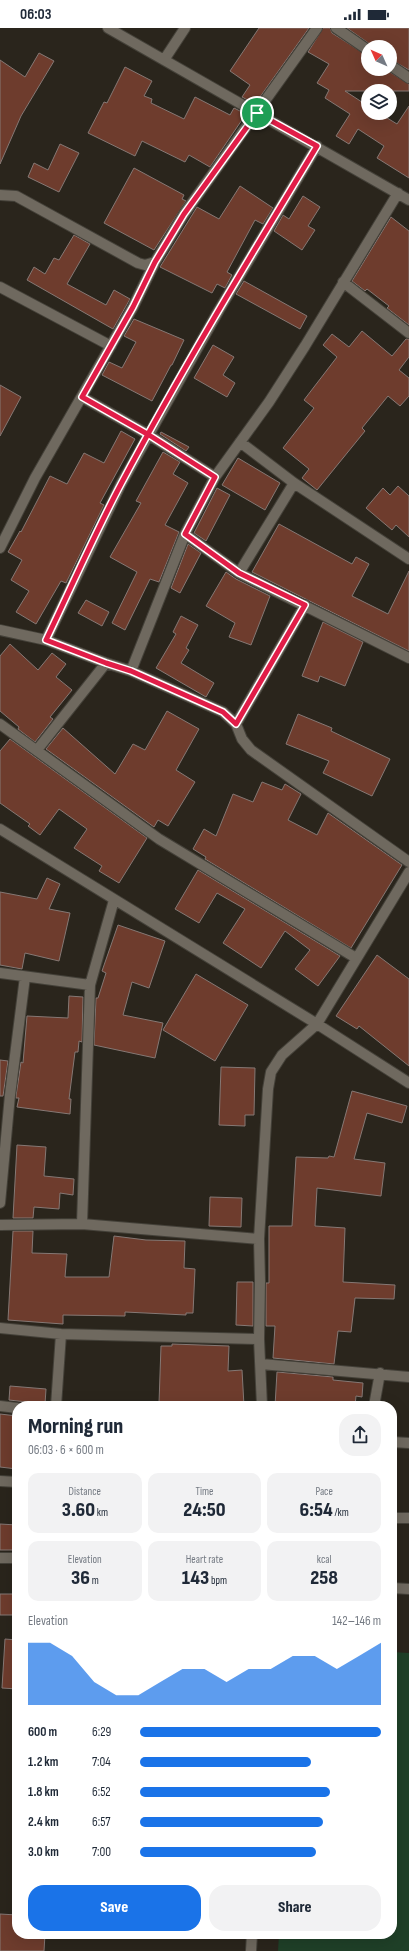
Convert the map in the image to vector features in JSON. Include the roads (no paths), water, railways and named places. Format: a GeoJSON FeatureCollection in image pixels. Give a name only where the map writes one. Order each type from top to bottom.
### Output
{"type":"FeatureCollection","features":[{"type":"Feature","properties":{"kind":"street"},"geometry":{"type":"LineString","coordinates":[[108,28],[317,146],[409,200]]}},
{"type":"Feature","properties":{"kind":"street"},"geometry":{"type":"LineString","coordinates":[[164,60],[185,28]]}},
{"type":"Feature","properties":{"kind":"street"},"geometry":{"type":"LineString","coordinates":[[0,548],[35,478],[111,346],[155,262],[184,214],[317,28]]}},
{"type":"Feature","properties":{"kind":"street"},"geometry":{"type":"LineString","coordinates":[[336,28],[361,45]]}},
{"type":"Feature","properties":{"kind":"street"},"geometry":{"type":"LineString","coordinates":[[397,70],[409,78]]}},
{"type":"Feature","properties":{"kind":"street"},"geometry":{"type":"LineString","coordinates":[[46,640],[121,484],[218,310],[317,146]]}},
{"type":"Feature","properties":{"kind":"street"},"geometry":{"type":"LineString","coordinates":[[131,671],[185,534],[215,477],[281,383],[398,193]]}},
{"type":"Feature","properties":{"kind":"street"},"geometry":{"type":"LineString","coordinates":[[0,195],[16,196],[138,263],[146,265],[155,262]]}},
{"type":"Feature","properties":{"kind":"street"},"geometry":{"type":"LineString","coordinates":[[343,282],[409,333]]}},
{"type":"Feature","properties":{"kind":"street"},"geometry":{"type":"LineString","coordinates":[[0,287],[111,346]]}},
{"type":"Feature","properties":{"kind":"street"},"geometry":{"type":"LineString","coordinates":[[82,397],[149,435],[215,477]]}},
{"type":"Feature","properties":{"kind":"street"},"geometry":{"type":"LineString","coordinates":[[240,442],[294,483],[409,558]]}},
{"type":"Feature","properties":{"kind":"street"},"geometry":{"type":"LineString","coordinates":[[239,573],[294,483]]}},
{"type":"Feature","properties":{"kind":"street"},"geometry":{"type":"LineString","coordinates":[[185,534],[239,573],[409,658]]}},
{"type":"Feature","properties":{"kind":"street"},"geometry":{"type":"LineString","coordinates":[[236,724],[305,605]]}},
{"type":"Feature","properties":{"kind":"street"},"geometry":{"type":"LineString","coordinates":[[0,630],[46,640],[131,671],[223,712],[236,724],[242,739],[251,750],[409,862]]}},
{"type":"Feature","properties":{"kind":"street"},"geometry":{"type":"LineString","coordinates":[[37,750],[106,663]]}},
{"type":"Feature","properties":{"kind":"street"},"geometry":{"type":"LineString","coordinates":[[0,724],[159,839],[356,958]]}},
{"type":"Feature","properties":{"kind":"street"},"geometry":{"type":"LineString","coordinates":[[0,829],[317,1024],[409,1083]]}},
{"type":"Feature","properties":{"kind":"street"},"geometry":{"type":"LineString","coordinates":[[262,1401],[259,1339],[259,1239],[268,1089],[272,1072],[282,1055],[317,1024],[409,872]]}},
{"type":"Feature","properties":{"kind":"street"},"geometry":{"type":"LineString","coordinates":[[82,1224],[90,985],[114,900]]}},
{"type":"Feature","properties":{"kind":"street"},"geometry":{"type":"LineString","coordinates":[[0,973],[90,985]]}},
{"type":"Feature","properties":{"kind":"street"},"geometry":{"type":"LineString","coordinates":[[0,1203],[10,1095],[25,977]]}},
{"type":"Feature","properties":{"kind":"street"},"geometry":{"type":"LineString","coordinates":[[0,1225],[82,1224],[259,1239]]}},
{"type":"Feature","properties":{"kind":"street"},"geometry":{"type":"LineString","coordinates":[[0,1328],[61,1334],[259,1339]]}},
{"type":"Feature","properties":{"kind":"street"},"geometry":{"type":"LineString","coordinates":[[56,1401],[61,1334]]}},
{"type":"Feature","properties":{"kind":"street"},"geometry":{"type":"LineString","coordinates":[[261,1364],[380,1373],[409,1377]]}},
{"type":"Feature","properties":{"kind":"street"},"geometry":{"type":"LineString","coordinates":[[375,1401],[380,1373]]}},
{"type":"Feature","properties":{"kind":"street"},"geometry":{"type":"LineString","coordinates":[[0,1406],[12,1407]]}},
{"type":"Feature","properties":{"kind":"street"},"geometry":{"type":"LineString","coordinates":[[397,1442],[409,1443]]}},
{"type":"Feature","properties":{"kind":"street"},"geometry":{"type":"LineString","coordinates":[[0,1481],[12,1482]]}},
{"type":"Feature","properties":{"kind":"street"},"geometry":{"type":"LineString","coordinates":[[397,1518],[409,1518]]}},
{"type":"Feature","properties":{"kind":"street"},"geometry":{"type":"LineString","coordinates":[[0,1558],[12,1558]]}},
{"type":"Feature","properties":{"kind":"street"},"geometry":{"type":"LineString","coordinates":[[397,1588],[409,1589]]}},
{"type":"Feature","properties":{"kind":"street"},"geometry":{"type":"LineString","coordinates":[[251,1951],[252,1939]]}}]}
